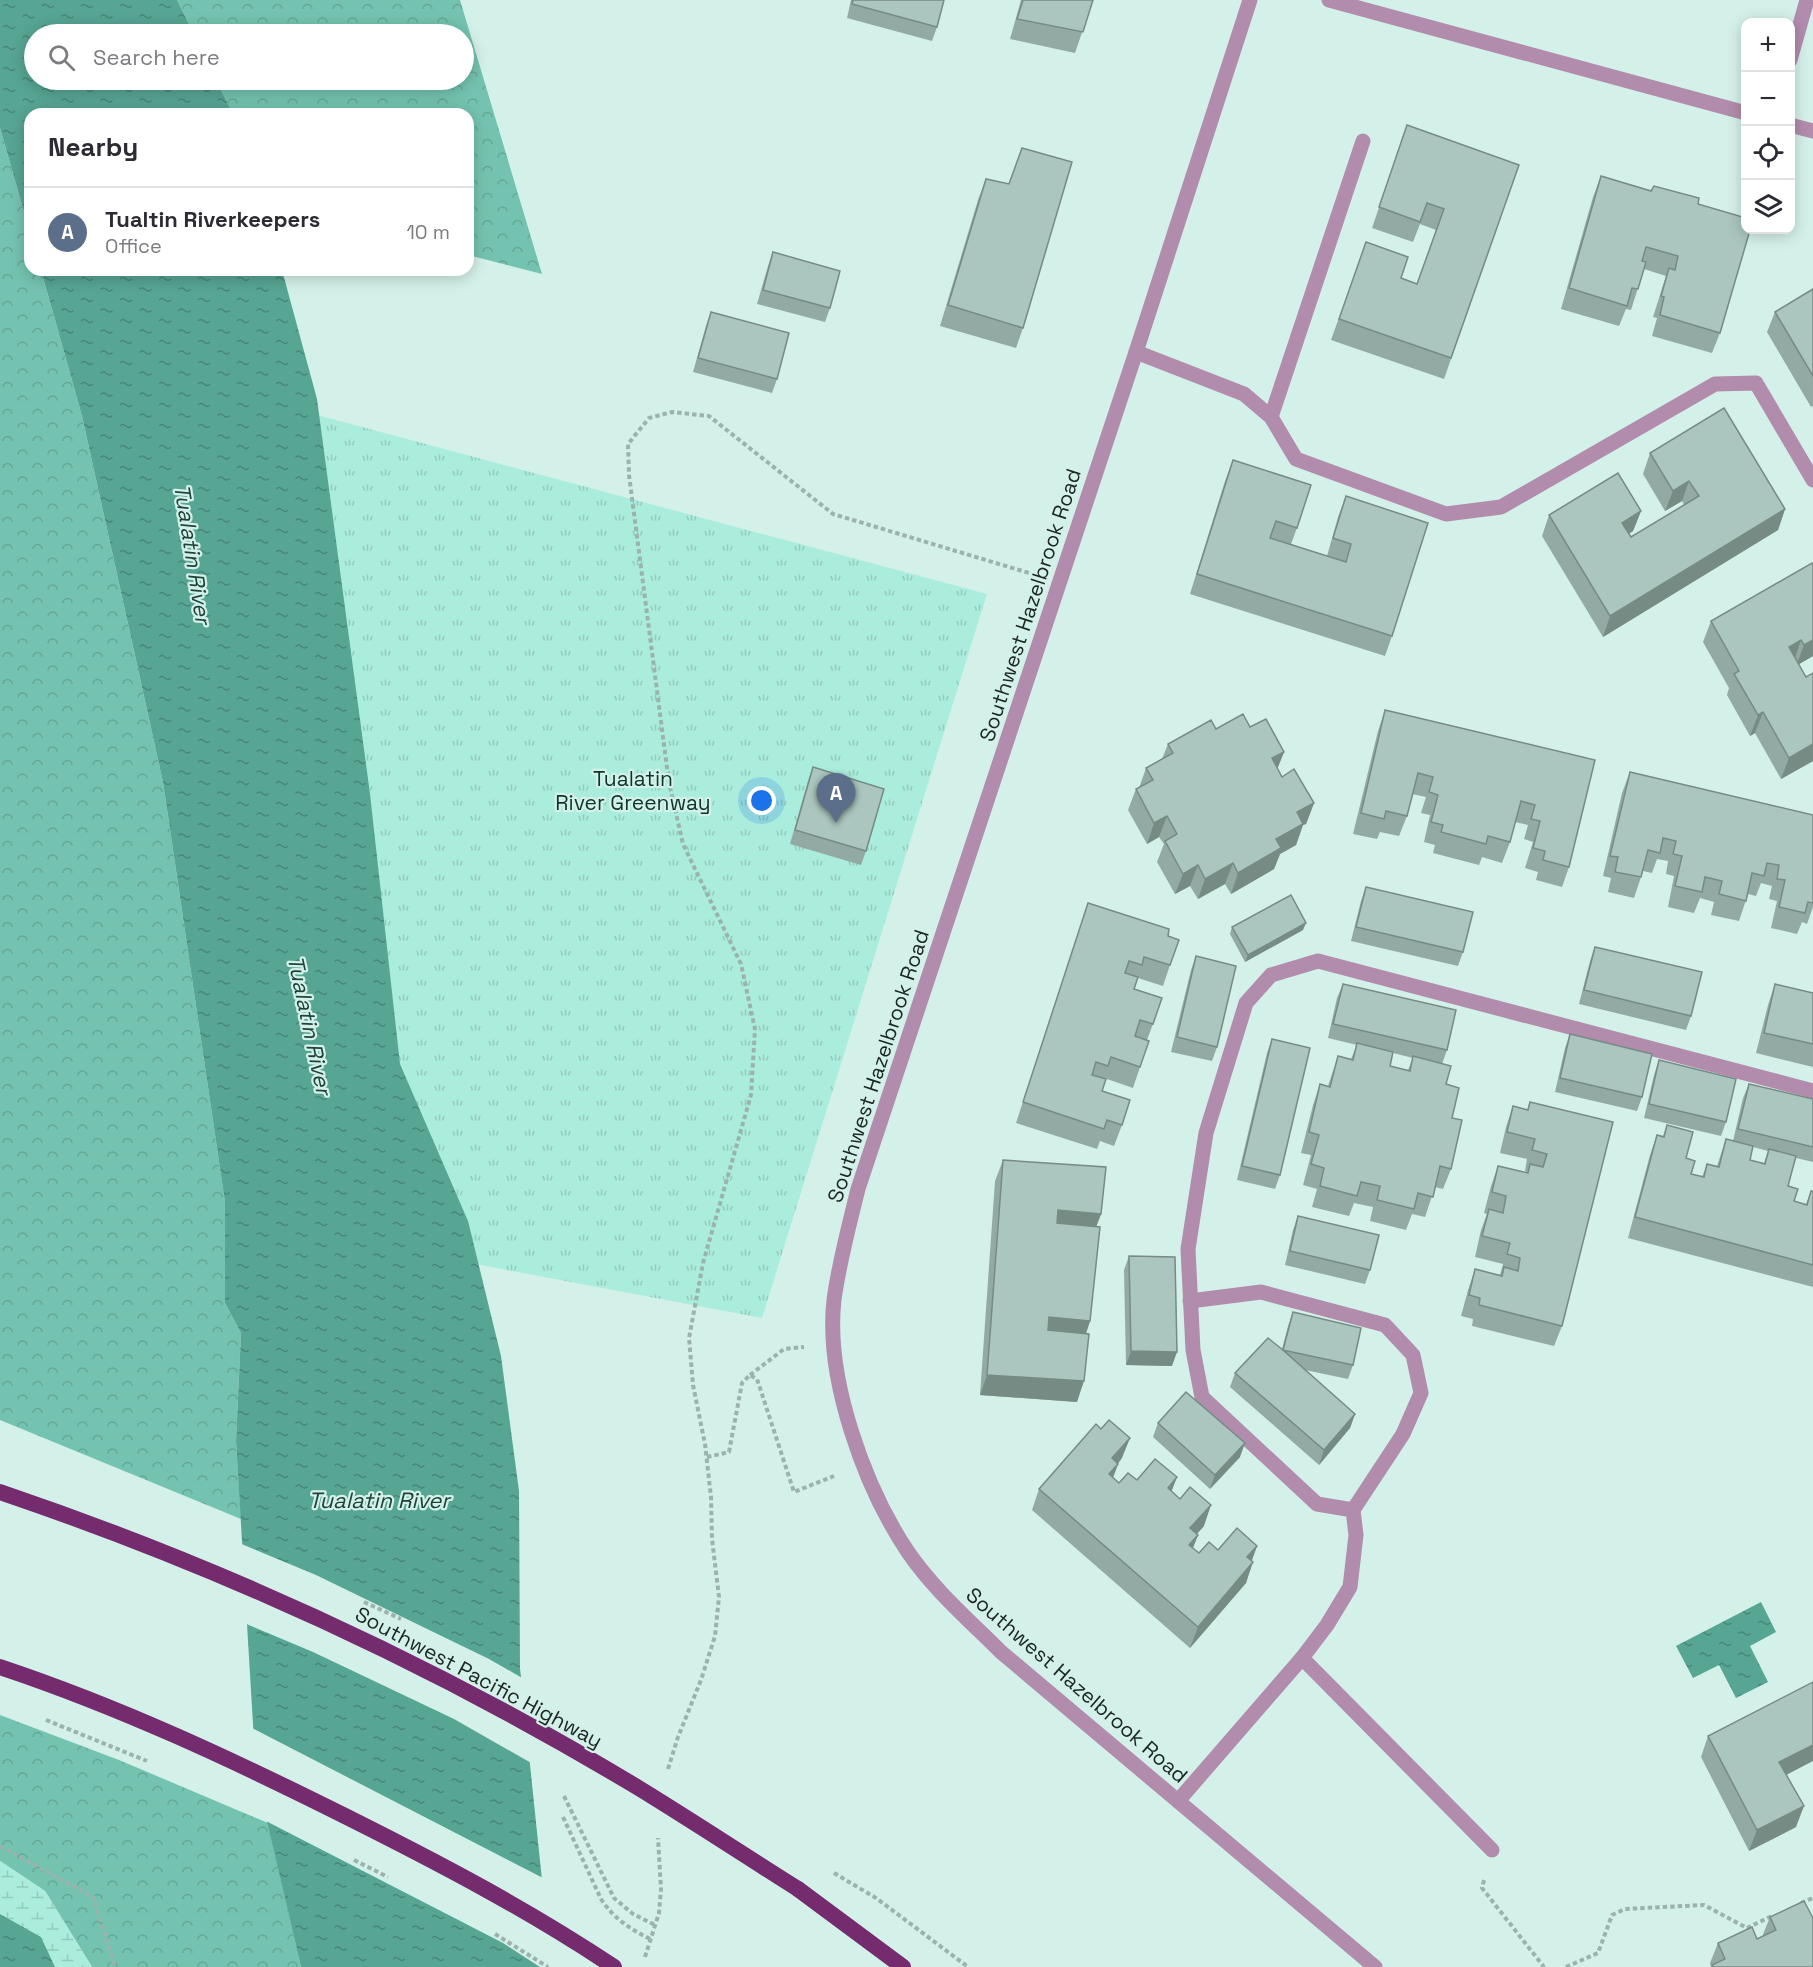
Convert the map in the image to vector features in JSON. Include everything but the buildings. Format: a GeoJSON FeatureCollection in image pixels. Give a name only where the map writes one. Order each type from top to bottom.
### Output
{"type":"FeatureCollection","features":[{"type":"Feature","properties":{"kind":"highway","name":"Southwest Pacific Highway"},"geometry":{"type":"LineString","coordinates":[[0,1492],[152,1546],[421,1668],[636,1786],[798,1889],[903,1967]]}},
{"type":"Feature","properties":{"kind":"highway"},"geometry":{"type":"LineString","coordinates":[[0,1667],[98,1702],[245,1766],[419,1854],[519,1909],[614,1967]]}},
{"type":"Feature","properties":{"kind":"street","name":"Southwest Hazelbrook Road"},"geometry":{"type":"LineString","coordinates":[[1250,0],[1136,352],[858,1189],[842,1254],[834,1302],[836,1363],[838,1384],[863,1464],[882,1510],[909,1553],[944,1596],[1001,1652],[1375,1967]]}},
{"type":"Feature","properties":{"kind":"street"},"geometry":{"type":"LineString","coordinates":[[1329,0],[1741,112]]}},
{"type":"Feature","properties":{"kind":"street"},"geometry":{"type":"LineString","coordinates":[[1795,45],[1807,0]]}},
{"type":"Feature","properties":{"kind":"street"},"geometry":{"type":"LineString","coordinates":[[1795,126],[1813,131]]}},
{"type":"Feature","properties":{"kind":"street"},"geometry":{"type":"LineString","coordinates":[[1271,417],[1363,141]]}},
{"type":"Feature","properties":{"kind":"street"},"geometry":{"type":"LineString","coordinates":[[1136,352],[1244,394],[1271,417],[1296,459],[1446,514],[1501,507],[1715,384],[1756,383],[1813,480]]}},
{"type":"Feature","properties":{"kind":"street"},"geometry":{"type":"LineString","coordinates":[[1353,1510],[1317,1504],[1202,1397],[1193,1350],[1188,1249],[1206,1132],[1246,1004],[1271,975],[1318,961],[1813,1091]]}},
{"type":"Feature","properties":{"kind":"street"},"geometry":{"type":"LineString","coordinates":[[1178,1801],[1302,1658],[1327,1625],[1350,1587],[1356,1535],[1353,1510],[1403,1434],[1422,1393],[1413,1355],[1385,1325],[1261,1292],[1190,1301]]}},
{"type":"Feature","properties":{"kind":"street"},"geometry":{"type":"LineString","coordinates":[[1302,1658],[1492,1850]]}},
{"type":"Feature","properties":{"kind":"path"},"geometry":{"type":"LineString","coordinates":[[665,1779],[715,1636],[719,1597],[712,1539],[711,1497],[693,1385],[689,1338],[703,1263],[752,1095],[755,1029],[741,964],[683,844],[669,783],[629,475],[628,444],[650,418],[672,412],[709,417],[833,514],[1060,582]]}},
{"type":"Feature","properties":{"kind":"path"},"geometry":{"type":"LineString","coordinates":[[706,1457],[729,1452],[742,1383],[784,1349]]}},
{"type":"Feature","properties":{"kind":"path"},"geometry":{"type":"LineString","coordinates":[[750,1375],[757,1379],[794,1492],[863,1464]]}},
{"type":"Feature","properties":{"kind":"path"},"geometry":{"type":"LineString","coordinates":[[39,1718],[154,1764]]}},
{"type":"Feature","properties":{"kind":"path"},"geometry":{"type":"LineString","coordinates":[[564,1796],[614,1898],[633,1914],[655,1925]]}},
{"type":"Feature","properties":{"kind":"path"},"geometry":{"type":"LineString","coordinates":[[563,1818],[601,1899],[609,1911],[629,1928],[650,1938]]}},
{"type":"Feature","properties":{"kind":"path"},"geometry":{"type":"LineString","coordinates":[[646,1967],[645,1955],[659,1913],[661,1889],[658,1834]]}},
{"type":"Feature","properties":{"kind":"path"},"geometry":{"type":"LineString","coordinates":[[0,1846],[93,1897],[115,1967]]}},
{"type":"Feature","properties":{"kind":"path"},"geometry":{"type":"LineString","coordinates":[[1492,1850],[1482,1888],[1544,1967]]}},
{"type":"Feature","properties":{"kind":"path"},"geometry":{"type":"LineString","coordinates":[[347,1856],[397,1881]]}},
{"type":"Feature","properties":{"kind":"path"},"geometry":{"type":"LineString","coordinates":[[826,1868],[876,1898],[968,1967]]}},
{"type":"Feature","properties":{"kind":"path"},"geometry":{"type":"LineString","coordinates":[[1794,1906],[1813,1898]]}},
{"type":"Feature","properties":{"kind":"path"},"geometry":{"type":"LineString","coordinates":[[1566,1967],[1598,1953],[1612,1916],[1625,1909],[1704,1905],[1747,1928],[1775,1915]]}},
{"type":"Feature","properties":{"kind":"path"},"geometry":{"type":"LineString","coordinates":[[490,1931],[548,1967]]}},
{"type":"Feature","properties":{"kind":"green space"},"geometry":{"type":"Polygon","coordinates":[[[177,0],[460,0],[467,24],[189,24],[177,0]]]}},
{"type":"Feature","properties":{"kind":"green space"},"geometry":{"type":"Polygon","coordinates":[[[474,47],[542,274],[474,257],[474,108],[230,108],[221,90],[474,90],[474,47]]]}},
{"type":"Feature","properties":{"kind":"green space"},"geometry":{"type":"Polygon","coordinates":[[[0,128],[24,212],[24,276],[43,276],[82,416],[163,782],[225,1202],[225,1303],[241,1333],[236,1441],[241,1519],[0,1420],[0,128]]]}},
{"type":"Feature","properties":{"kind":"green space","name":"Tualatin River Greenway"},"geometry":{"type":"Polygon","coordinates":[[[306,412],[987,594],[762,1318],[385,1247],[306,412]]]}},
{"type":"Feature","properties":{"kind":"green space"},"geometry":{"type":"Polygon","coordinates":[[[0,1715],[119,1760],[268,1823],[301,1967],[92,1967],[45,1891],[0,1861],[0,1715]]]}},
{"type":"Feature","properties":{"kind":"green space"},"geometry":{"type":"Polygon","coordinates":[[[0,1861],[45,1891],[92,1967],[55,1967],[41,1937],[0,1914],[0,1861]]]}},
{"type":"Feature","properties":{"kind":"water"},"geometry":{"type":"Polygon","coordinates":[[[0,0],[177,0],[189,24],[24,24],[24,90],[221,90],[230,108],[24,108],[24,212],[0,128],[0,0]]]}},
{"type":"Feature","properties":{"kind":"water","name":"Tualatin River"},"geometry":{"type":"Polygon","coordinates":[[[43,276],[284,276],[317,399],[370,794],[400,1064],[468,1221],[501,1356],[519,1491],[520,1668],[551,1967],[301,1967],[256,1774],[236,1441],[241,1333],[225,1303],[225,1202],[163,782],[82,416],[43,276]]]}},
{"type":"Feature","properties":{"kind":"water"},"geometry":{"type":"Polygon","coordinates":[[[1761,1602],[1776,1632],[1750,1646],[1768,1682],[1736,1698],[1719,1665],[1693,1678],[1676,1646],[1761,1602]]]}},
{"type":"Feature","properties":{"kind":"water"},"geometry":{"type":"Polygon","coordinates":[[[0,1914],[41,1937],[55,1967],[0,1967],[0,1914]]]}},
{"type":"Feature","properties":{"kind":"pier"},"geometry":{"type":"Polygon","coordinates":[[[239,1543],[316,1575],[489,1659],[524,1679],[533,1764],[454,1719],[313,1652],[244,1623],[239,1543]]]}},
{"type":"Feature","properties":{"kind":"pier"},"geometry":{"type":"Polygon","coordinates":[[[250,1727],[545,1879],[554,1967],[540,1967],[503,1943],[264,1820],[253,1775],[250,1727]]]}},
{"type":"Feature","properties":{"kind":"place","name":"Tualtin Riverkeepers"},"geometry":{"type":"Point","coordinates":[836,823]}}]}
